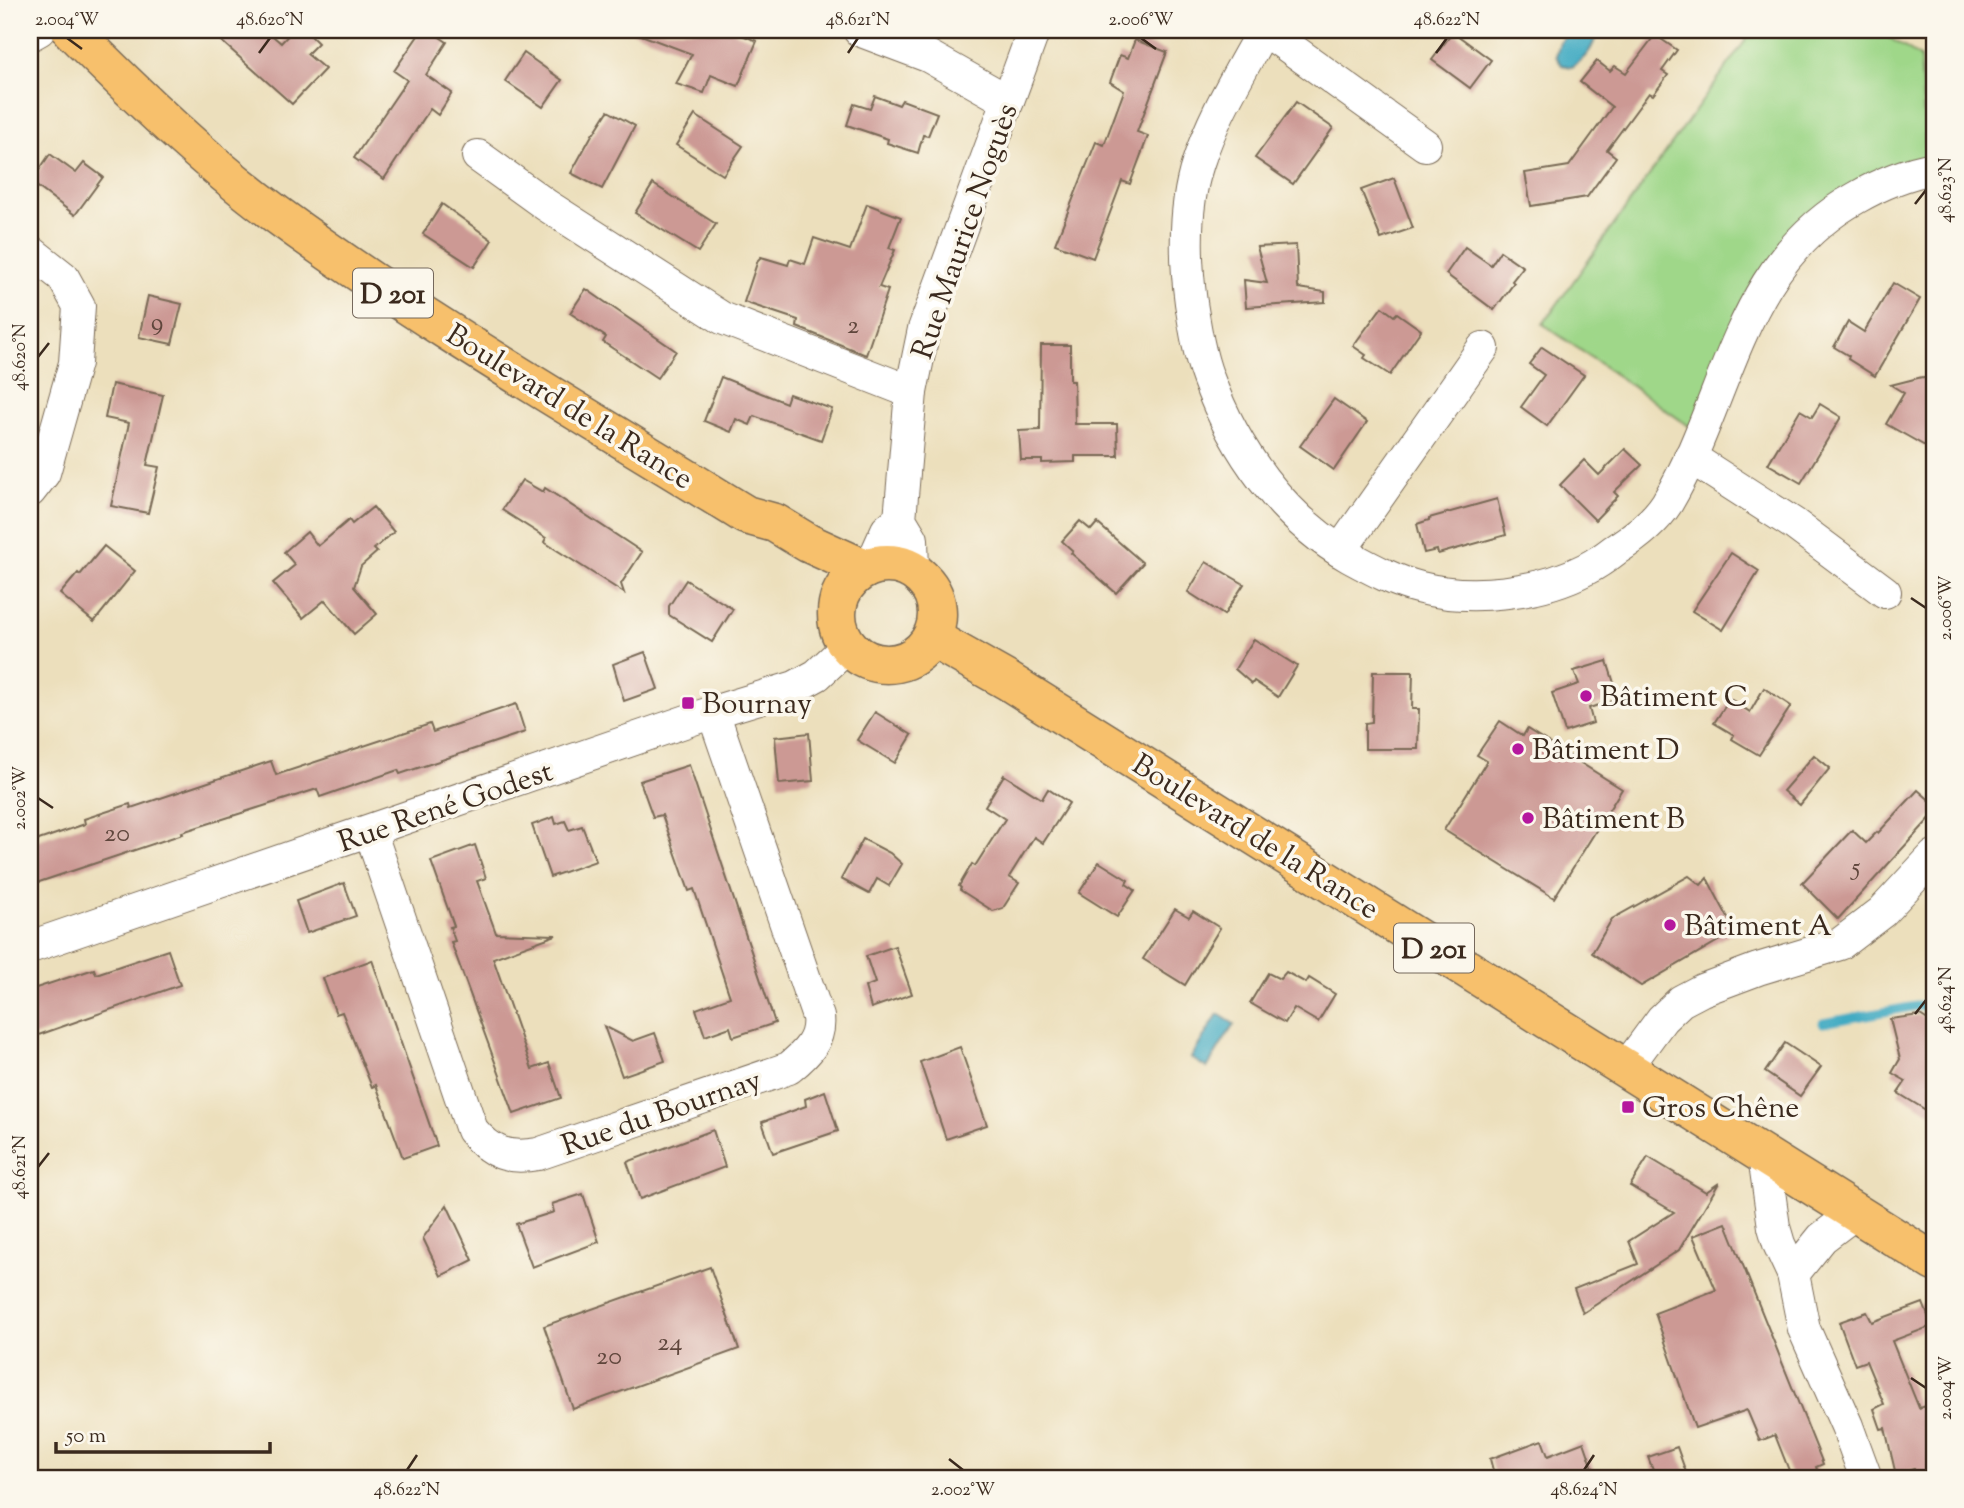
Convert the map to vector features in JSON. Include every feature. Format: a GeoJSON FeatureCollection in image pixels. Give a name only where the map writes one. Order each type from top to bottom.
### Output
{"type":"FeatureCollection","features":[{"type":"Feature","properties":{"kind":"main road","name":"Boulevard de la Rance"},"geometry":{"type":"LineString","coordinates":[[71,30],[160,118],[276,214],[439,325],[746,515],[775,523],[808,543],[868,568]]}},
{"type":"Feature","properties":{"kind":"main road","name":"Boulevard de la Rance"},"geometry":{"type":"LineString","coordinates":[[746,515],[764,540],[796,560],[839,598]]}},
{"type":"Feature","properties":{"kind":"main road"},"geometry":{"type":"LineString","coordinates":[[885,563],[899,564],[913,570],[926,580],[934,593],[938,608],[937,624],[932,638],[922,651],[908,660],[892,664],[876,663],[861,657],[848,646],[840,631],[837,615],[839,598],[848,583],[868,568],[885,563]]}},
{"type":"Feature","properties":{"kind":"main road","name":"Boulevard de la Rance"},"geometry":{"type":"LineString","coordinates":[[932,638],[997,674],[1934,1262]]}},
{"type":"Feature","properties":{"kind":"street"},"geometry":{"type":"LineString","coordinates":[[30,35],[39,30]]}},
{"type":"Feature","properties":{"kind":"street"},"geometry":{"type":"LineString","coordinates":[[859,30],[928,56],[1008,101]]}},
{"type":"Feature","properties":{"kind":"street","name":"Rue Maurice Noguès"},"geometry":{"type":"LineString","coordinates":[[913,570],[912,539],[900,519],[911,392],[925,329],[1034,30]]}},
{"type":"Feature","properties":{"kind":"street"},"geometry":{"type":"LineString","coordinates":[[1425,145],[1264,30],[1224,103],[1197,165],[1188,227],[1187,278],[1197,341],[1207,377],[1227,423],[1255,469],[1291,510],[1340,551],[1376,571],[1420,588],[1474,595],[1531,589],[1584,570],[1634,538],[1665,506],[1690,457],[1746,324],[1768,280],[1797,242],[1832,211],[1882,183],[1934,168]]}},
{"type":"Feature","properties":{"kind":"street"},"geometry":{"type":"LineString","coordinates":[[478,156],[540,201],[722,318],[911,392]]}},
{"type":"Feature","properties":{"kind":"street"},"geometry":{"type":"LineString","coordinates":[[30,251],[63,276],[79,306],[75,363],[44,473],[30,491]]}},
{"type":"Feature","properties":{"kind":"street"},"geometry":{"type":"LineString","coordinates":[[1340,551],[1483,348]]}},
{"type":"Feature","properties":{"kind":"street"},"geometry":{"type":"LineString","coordinates":[[1690,457],[1794,524],[1885,592]]}},
{"type":"Feature","properties":{"kind":"street"},"geometry":{"type":"LineString","coordinates":[[868,568],[887,530],[900,519]]}},
{"type":"Feature","properties":{"kind":"street","name":"Rue René Godest"},"geometry":{"type":"LineString","coordinates":[[30,947],[713,712],[795,687],[817,675],[848,646]]}},
{"type":"Feature","properties":{"kind":"street","name":"Rue du Bournay"},"geometry":{"type":"LineString","coordinates":[[370,831],[472,1130],[483,1144],[505,1155],[521,1157],[538,1154],[789,1069],[808,1051],[820,1029],[818,1017],[713,712]]}},
{"type":"Feature","properties":{"kind":"street"},"geometry":{"type":"LineString","coordinates":[[1626,1068],[1662,1018],[1681,1001],[1758,969],[1840,944],[1882,912],[1934,856]]}},
{"type":"Feature","properties":{"kind":"street"},"geometry":{"type":"LineString","coordinates":[[1764,1156],[1774,1227],[1793,1274],[1804,1329],[1847,1426],[1866,1478]]}},
{"type":"Feature","properties":{"kind":"street"},"geometry":{"type":"LineString","coordinates":[[1793,1274],[1822,1238],[1855,1213]]}},
{"type":"Feature","properties":{"kind":"green space"},"geometry":{"type":"Polygon","coordinates":[[[1753,30],[1877,30],[1920,57],[1927,169],[1797,242],[1699,433],[1543,324],[1753,30]]]}},
{"type":"Feature","properties":{"kind":"water"},"geometry":{"type":"Polygon","coordinates":[[[1569,30],[1597,32],[1588,52],[1572,67],[1562,65],[1556,56],[1560,42],[1569,30]]]}},
{"type":"Feature","properties":{"kind":"water"},"geometry":{"type":"Polygon","coordinates":[[[1218,1014],[1234,1024],[1207,1068],[1191,1058],[1218,1014]]]}},
{"type":"Feature","properties":{"kind":"building"},"geometry":{"type":"Polygon","coordinates":[[[209,30],[266,30],[281,43],[293,30],[305,30],[318,43],[307,54],[325,69],[292,104],[209,30]]]}},
{"type":"Feature","properties":{"kind":"building"},"geometry":{"type":"Polygon","coordinates":[[[422,30],[429,30],[447,42],[426,75],[452,93],[438,115],[430,109],[384,179],[354,158],[407,80],[394,71],[422,30]]]}},
{"type":"Feature","properties":{"kind":"building"},"geometry":{"type":"Polygon","coordinates":[[[633,30],[729,30],[757,41],[738,86],[711,75],[704,93],[676,84],[692,54],[633,30]]]}},
{"type":"Feature","properties":{"kind":"building"},"geometry":{"type":"Polygon","coordinates":[[[1453,32],[1491,60],[1470,88],[1432,60],[1453,32]]]}},
{"type":"Feature","properties":{"kind":"building"},"geometry":{"type":"Polygon","coordinates":[[[1655,35],[1677,50],[1662,71],[1668,75],[1653,95],[1649,93],[1607,150],[1616,157],[1587,197],[1531,206],[1525,173],[1569,166],[1612,107],[1580,82],[1597,61],[1610,71],[1615,66],[1626,73],[1655,35]]]}},
{"type":"Feature","properties":{"kind":"building"},"geometry":{"type":"Polygon","coordinates":[[[1135,40],[1167,52],[1137,132],[1148,136],[1130,184],[1122,181],[1093,258],[1055,244],[1096,142],[1104,145],[1124,91],[1110,82],[1120,55],[1128,58],[1135,40]]]}},
{"type":"Feature","properties":{"kind":"building"},"geometry":{"type":"Polygon","coordinates":[[[524,53],[562,80],[543,107],[505,81],[524,53]]]}},
{"type":"Feature","properties":{"kind":"building"},"geometry":{"type":"Polygon","coordinates":[[[875,96],[899,105],[902,100],[937,113],[928,136],[923,135],[918,153],[847,125],[854,104],[870,109],[875,96]]]}},
{"type":"Feature","properties":{"kind":"building"},"geometry":{"type":"Polygon","coordinates":[[[1296,102],[1333,128],[1293,184],[1255,158],[1296,102]]]}},
{"type":"Feature","properties":{"kind":"building"},"geometry":{"type":"Polygon","coordinates":[[[608,111],[635,126],[602,189],[571,173],[608,111]]]}},
{"type":"Feature","properties":{"kind":"building"},"geometry":{"type":"Polygon","coordinates":[[[695,115],[743,146],[723,175],[676,145],[695,115]]]}},
{"type":"Feature","properties":{"kind":"building"},"geometry":{"type":"Polygon","coordinates":[[[50,154],[76,173],[84,163],[103,177],[75,215],[31,182],[50,154]]]}},
{"type":"Feature","properties":{"kind":"building"},"geometry":{"type":"Polygon","coordinates":[[[1394,178],[1413,228],[1381,239],[1361,190],[1394,178]]]}},
{"type":"Feature","properties":{"kind":"building"},"geometry":{"type":"Polygon","coordinates":[[[653,184],[716,224],[698,252],[635,213],[653,184]]]}},
{"type":"Feature","properties":{"kind":"building"},"geometry":{"type":"Polygon","coordinates":[[[442,204],[492,240],[474,267],[423,234],[442,204]]]}},
{"type":"Feature","properties":{"kind":"building"},"geometry":{"type":"Polygon","coordinates":[[[867,204],[901,217],[889,248],[895,250],[879,287],[888,290],[866,355],[797,327],[798,320],[744,302],[761,257],[788,265],[790,259],[805,264],[814,238],[850,250],[867,204]]]}},
{"type":"Feature","properties":{"kind":"building"},"geometry":{"type":"Polygon","coordinates":[[[1296,245],[1298,288],[1325,292],[1325,302],[1246,307],[1244,280],[1267,283],[1257,247],[1296,245]]]}},
{"type":"Feature","properties":{"kind":"building"},"geometry":{"type":"Polygon","coordinates":[[[1465,247],[1491,265],[1500,251],[1523,267],[1494,310],[1446,274],[1465,247]]]}},
{"type":"Feature","properties":{"kind":"building"},"geometry":{"type":"Polygon","coordinates":[[[1893,283],[1920,299],[1875,376],[1834,347],[1848,322],[1864,332],[1893,283]]]}},
{"type":"Feature","properties":{"kind":"building"},"geometry":{"type":"Polygon","coordinates":[[[586,289],[676,351],[657,378],[603,342],[606,337],[570,313],[586,289]]]}},
{"type":"Feature","properties":{"kind":"building"},"geometry":{"type":"Polygon","coordinates":[[[148,296],[182,304],[172,344],[139,337],[148,296]]]}},
{"type":"Feature","properties":{"kind":"building"},"geometry":{"type":"Polygon","coordinates":[[[1382,307],[1394,316],[1397,313],[1421,330],[1390,375],[1364,358],[1366,355],[1353,346],[1382,307]]]}},
{"type":"Feature","properties":{"kind":"building"},"geometry":{"type":"Polygon","coordinates":[[[1041,345],[1070,345],[1070,381],[1074,381],[1075,424],[1117,424],[1118,456],[1075,456],[1075,462],[1042,463],[1042,460],[1021,460],[1019,431],[1040,430],[1041,345]]]}},
{"type":"Feature","properties":{"kind":"building"},"geometry":{"type":"Polygon","coordinates":[[[1542,347],[1584,375],[1547,426],[1521,407],[1544,375],[1529,364],[1542,347]]]}},
{"type":"Feature","properties":{"kind":"building"},"geometry":{"type":"Polygon","coordinates":[[[721,377],[786,403],[789,394],[832,409],[821,440],[754,416],[750,425],[736,419],[731,432],[704,421],[721,377]]]}},
{"type":"Feature","properties":{"kind":"building"},"geometry":{"type":"Polygon","coordinates":[[[1922,377],[1934,384],[1934,390],[1924,407],[1934,413],[1934,451],[1886,424],[1904,393],[1891,385],[1922,377]]]}},
{"type":"Feature","properties":{"kind":"building"},"geometry":{"type":"Polygon","coordinates":[[[112,384],[163,395],[147,465],[159,467],[148,513],[111,506],[129,423],[105,418],[112,384]]]}},
{"type":"Feature","properties":{"kind":"building"},"geometry":{"type":"Polygon","coordinates":[[[1334,399],[1367,422],[1334,470],[1300,446],[1334,399]]]}},
{"type":"Feature","properties":{"kind":"building"},"geometry":{"type":"Polygon","coordinates":[[[1820,404],[1841,417],[1801,483],[1768,464],[1800,410],[1812,417],[1820,404]]]}},
{"type":"Feature","properties":{"kind":"building"},"geometry":{"type":"Polygon","coordinates":[[[1625,449],[1642,465],[1614,492],[1618,496],[1595,520],[1560,485],[1584,460],[1599,475],[1625,449]]]}},
{"type":"Feature","properties":{"kind":"building"},"geometry":{"type":"Polygon","coordinates":[[[522,480],[543,492],[545,488],[642,552],[621,584],[624,593],[544,542],[546,538],[502,510],[522,480]]]}},
{"type":"Feature","properties":{"kind":"building"},"geometry":{"type":"Polygon","coordinates":[[[1497,499],[1506,535],[1438,554],[1437,550],[1424,553],[1417,524],[1429,518],[1497,499]]]}},
{"type":"Feature","properties":{"kind":"building"},"geometry":{"type":"Polygon","coordinates":[[[373,507],[394,532],[374,549],[377,552],[361,566],[354,587],[377,614],[354,634],[325,600],[303,618],[273,583],[295,565],[284,552],[307,532],[318,546],[349,520],[352,524],[373,507]]]}},
{"type":"Feature","properties":{"kind":"building"},"geometry":{"type":"Polygon","coordinates":[[[1080,521],[1091,530],[1097,523],[1143,563],[1116,593],[1071,553],[1073,551],[1062,541],[1080,521]]]}},
{"type":"Feature","properties":{"kind":"building"},"geometry":{"type":"Polygon","coordinates":[[[104,546],[135,571],[94,622],[60,594],[104,546]]]}},
{"type":"Feature","properties":{"kind":"building"},"geometry":{"type":"Polygon","coordinates":[[[1731,553],[1759,571],[1723,630],[1692,611],[1731,553]]]}},
{"type":"Feature","properties":{"kind":"building"},"geometry":{"type":"Polygon","coordinates":[[[1206,562],[1244,584],[1224,615],[1188,592],[1206,562]]]}},
{"type":"Feature","properties":{"kind":"building"},"geometry":{"type":"Polygon","coordinates":[[[686,580],[733,609],[712,642],[669,615],[669,606],[686,580]]]}},
{"type":"Feature","properties":{"kind":"building"},"geometry":{"type":"Polygon","coordinates":[[[1254,639],[1297,666],[1278,697],[1254,681],[1252,684],[1235,669],[1254,639]]]}},
{"type":"Feature","properties":{"kind":"building"},"geometry":{"type":"Polygon","coordinates":[[[645,652],[658,689],[624,701],[613,664],[645,652]]]}},
{"type":"Feature","properties":{"kind":"building","name":"Bâtiment C"},"geometry":{"type":"Polygon","coordinates":[[[1607,661],[1619,699],[1589,708],[1593,723],[1565,732],[1552,693],[1579,684],[1574,671],[1607,661]]]}},
{"type":"Feature","properties":{"kind":"building"},"geometry":{"type":"Polygon","coordinates":[[[1373,672],[1413,672],[1412,709],[1419,709],[1418,749],[1365,749],[1365,723],[1372,722],[1373,672]]]}},
{"type":"Feature","properties":{"kind":"building"},"geometry":{"type":"Polygon","coordinates":[[[1764,688],[1791,706],[1759,755],[1732,739],[1734,735],[1714,723],[1730,699],[1750,712],[1764,688]]]}},
{"type":"Feature","properties":{"kind":"building"},"geometry":{"type":"Polygon","coordinates":[[[516,704],[525,732],[400,774],[398,770],[320,797],[317,789],[30,885],[30,843],[85,824],[84,819],[130,804],[131,808],[271,761],[276,775],[430,724],[433,732],[516,704]]]}},
{"type":"Feature","properties":{"kind":"building"},"geometry":{"type":"Polygon","coordinates":[[[875,712],[912,735],[895,763],[857,740],[875,712]]]}},
{"type":"Feature","properties":{"kind":"building","name":"Bâtiment B"},"geometry":{"type":"Polygon","coordinates":[[[1500,721],[1523,736],[1527,729],[1622,789],[1554,898],[1444,830],[1487,761],[1477,755],[1500,721]]]}},
{"type":"Feature","properties":{"kind":"building"},"geometry":{"type":"Polygon","coordinates":[[[809,733],[813,781],[779,784],[775,737],[809,733]]]}},
{"type":"Feature","properties":{"kind":"building"},"geometry":{"type":"Polygon","coordinates":[[[1814,755],[1830,768],[1800,805],[1783,791],[1814,755]]]}},
{"type":"Feature","properties":{"kind":"building"},"geometry":{"type":"Polygon","coordinates":[[[689,765],[775,1023],[733,1037],[730,1027],[705,1036],[696,1009],[730,997],[694,889],[689,891],[662,815],[653,817],[640,781],[689,765]]]}},
{"type":"Feature","properties":{"kind":"building"},"geometry":{"type":"Polygon","coordinates":[[[1004,775],[1042,799],[1048,789],[1069,803],[1043,843],[1034,837],[1009,877],[1019,883],[1003,908],[993,911],[960,890],[959,886],[1005,819],[985,806],[1004,775]]]}},
{"type":"Feature","properties":{"kind":"building"},"geometry":{"type":"Polygon","coordinates":[[[1918,790],[1934,804],[1934,814],[1838,919],[1802,883],[1852,830],[1866,843],[1918,790]]]}},
{"type":"Feature","properties":{"kind":"building"},"geometry":{"type":"Polygon","coordinates":[[[554,817],[556,824],[565,821],[569,830],[582,826],[596,861],[550,877],[532,825],[554,817]]]}},
{"type":"Feature","properties":{"kind":"building"},"geometry":{"type":"Polygon","coordinates":[[[863,839],[890,853],[902,864],[889,886],[877,879],[869,894],[841,879],[863,839]]]}},
{"type":"Feature","properties":{"kind":"building"},"geometry":{"type":"Polygon","coordinates":[[[475,845],[486,878],[477,881],[496,933],[556,935],[493,958],[532,1069],[549,1063],[561,1098],[514,1114],[451,942],[455,941],[450,927],[454,926],[431,861],[475,845]]]}},
{"type":"Feature","properties":{"kind":"building"},"geometry":{"type":"Polygon","coordinates":[[[1099,862],[1128,880],[1126,884],[1135,890],[1117,917],[1079,893],[1099,862]]]}},
{"type":"Feature","properties":{"kind":"building","name":"Bâtiment A"},"geometry":{"type":"Polygon","coordinates":[[[1689,876],[1701,885],[1707,878],[1735,931],[1641,986],[1592,953],[1612,919],[1689,876]]]}},
{"type":"Feature","properties":{"kind":"building"},"geometry":{"type":"Polygon","coordinates":[[[344,883],[356,916],[307,933],[296,901],[344,883]]]}},
{"type":"Feature","properties":{"kind":"building"},"geometry":{"type":"Polygon","coordinates":[[[1175,909],[1189,917],[1193,911],[1220,928],[1185,985],[1143,959],[1175,909]]]}},
{"type":"Feature","properties":{"kind":"building"},"geometry":{"type":"Polygon","coordinates":[[[895,946],[912,994],[871,1008],[865,987],[875,983],[866,956],[895,946]]]}},
{"type":"Feature","properties":{"kind":"building"},"geometry":{"type":"Polygon","coordinates":[[[168,950],[180,985],[30,1038],[30,990],[94,969],[96,974],[168,950]]]}},
{"type":"Feature","properties":{"kind":"building"},"geometry":{"type":"Polygon","coordinates":[[[372,960],[437,1146],[403,1158],[376,1085],[372,1087],[342,1012],[336,1014],[323,978],[372,960]]]}},
{"type":"Feature","properties":{"kind":"building"},"geometry":{"type":"Polygon","coordinates":[[[1286,972],[1306,983],[1309,978],[1335,994],[1318,1022],[1294,1008],[1285,1023],[1250,1003],[1268,973],[1280,979],[1286,972]]]}},
{"type":"Feature","properties":{"kind":"building"},"geometry":{"type":"Polygon","coordinates":[[[1920,1015],[1934,1024],[1934,1115],[1898,1093],[1906,1081],[1892,1073],[1900,1059],[1890,1019],[1920,1015]]]}},
{"type":"Feature","properties":{"kind":"building"},"geometry":{"type":"Polygon","coordinates":[[[604,1026],[633,1041],[655,1033],[665,1061],[622,1076],[604,1026]]]}},
{"type":"Feature","properties":{"kind":"building"},"geometry":{"type":"Polygon","coordinates":[[[1785,1043],[1821,1067],[1800,1096],[1765,1072],[1785,1043]]]}},
{"type":"Feature","properties":{"kind":"building"},"geometry":{"type":"Polygon","coordinates":[[[960,1047],[987,1125],[946,1139],[920,1062],[960,1047]]]}},
{"type":"Feature","properties":{"kind":"building"},"geometry":{"type":"Polygon","coordinates":[[[825,1091],[838,1131],[773,1153],[762,1122],[806,1106],[805,1099],[825,1091]]]}},
{"type":"Feature","properties":{"kind":"building"},"geometry":{"type":"Polygon","coordinates":[[[713,1130],[725,1167],[640,1199],[627,1162],[713,1130]]]}},
{"type":"Feature","properties":{"kind":"building"},"geometry":{"type":"Polygon","coordinates":[[[1648,1157],[1706,1192],[1719,1183],[1679,1250],[1583,1313],[1574,1289],[1638,1264],[1629,1241],[1674,1212],[1630,1186],[1648,1157]]]}},
{"type":"Feature","properties":{"kind":"building"},"geometry":{"type":"Polygon","coordinates":[[[583,1194],[599,1242],[532,1267],[516,1224],[554,1212],[552,1204],[583,1194]]]}},
{"type":"Feature","properties":{"kind":"building"},"geometry":{"type":"Polygon","coordinates":[[[447,1205],[473,1260],[441,1276],[423,1238],[447,1205]]]}},
{"type":"Feature","properties":{"kind":"building"},"geometry":{"type":"Polygon","coordinates":[[[1726,1223],[1823,1464],[1816,1467],[1820,1478],[1792,1478],[1775,1435],[1760,1441],[1747,1410],[1695,1428],[1655,1313],[1716,1290],[1693,1236],[1726,1223]]]}},
{"type":"Feature","properties":{"kind":"building"},"geometry":{"type":"Polygon","coordinates":[[[710,1267],[739,1349],[573,1409],[544,1326],[710,1267]]]}},
{"type":"Feature","properties":{"kind":"building"},"geometry":{"type":"Polygon","coordinates":[[[1923,1303],[1932,1326],[1892,1341],[1919,1408],[1934,1403],[1934,1478],[1914,1478],[1914,1469],[1896,1475],[1885,1428],[1881,1429],[1874,1409],[1884,1404],[1866,1361],[1855,1365],[1839,1322],[1867,1312],[1872,1322],[1923,1303]]]}},
{"type":"Feature","properties":{"kind":"building"},"geometry":{"type":"Polygon","coordinates":[[[1542,1440],[1548,1456],[1584,1442],[1594,1471],[1573,1478],[1495,1478],[1490,1459],[1542,1440]]]}},
{"type":"Feature","properties":{"kind":"building"},"geometry":{"type":"Polygon","coordinates":[[[1677,1447],[1688,1478],[1656,1478],[1648,1457],[1677,1447]]]}},
{"type":"Feature","properties":{"kind":"waterway"},"geometry":{"type":"LineString","coordinates":[[1823,1023],[1916,1006],[1934,1007]]}},
{"type":"Feature","properties":{"kind":"place","name":"Bâtiment C"},"geometry":{"type":"Point","coordinates":[1586,696]}},
{"type":"Feature","properties":{"kind":"place","name":"Bournay"},"geometry":{"type":"Point","coordinates":[688,703]}},
{"type":"Feature","properties":{"kind":"place","name":"Bâtiment D"},"geometry":{"type":"Point","coordinates":[1518,749]}},
{"type":"Feature","properties":{"kind":"place","name":"Bâtiment B"},"geometry":{"type":"Point","coordinates":[1528,818]}},
{"type":"Feature","properties":{"kind":"place","name":"Bâtiment A"},"geometry":{"type":"Point","coordinates":[1670,925]}},
{"type":"Feature","properties":{"kind":"place","name":"Gros Chêne"},"geometry":{"type":"Point","coordinates":[1628,1107]}}]}
